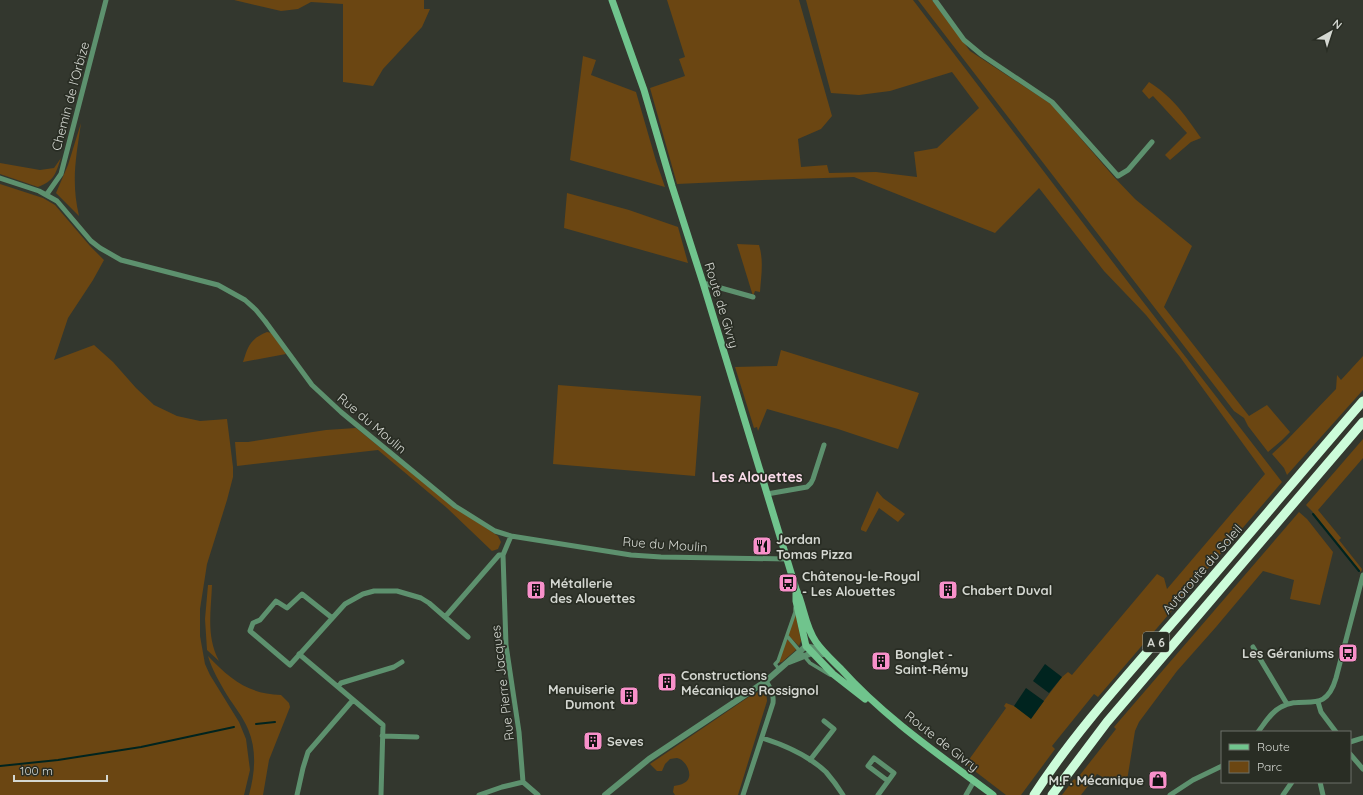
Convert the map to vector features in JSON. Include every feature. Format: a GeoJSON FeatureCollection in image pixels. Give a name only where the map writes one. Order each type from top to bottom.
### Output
{"type":"FeatureCollection","features":[{"type":"Feature","properties":{"kind":"highway","name":"Autoroute du Soleil"},"geometry":{"type":"LineString","coordinates":[[1034,795],[1074,740],[1126,676],[1363,401]]}},
{"type":"Feature","properties":{"kind":"highway","name":"Autoroute du Soleil"},"geometry":{"type":"LineString","coordinates":[[1052,795],[1108,722],[1363,422]]}},
{"type":"Feature","properties":{"kind":"main road","name":"Route de Givry"},"geometry":{"type":"LineString","coordinates":[[612,0],[624,30],[644,90],[796,589],[801,600],[814,648],[832,674],[860,696],[877,706]]}},
{"type":"Feature","properties":{"kind":"main road","name":"Route de Givry"},"geometry":{"type":"LineString","coordinates":[[617,0],[624,30]]}},
{"type":"Feature","properties":{"kind":"main road","name":"Route de Givry"},"geometry":{"type":"LineString","coordinates":[[796,589],[796,601],[803,648],[814,648],[877,706],[993,795]]}},
{"type":"Feature","properties":{"kind":"street","name":"Chemin de l'Orbize"},"geometry":{"type":"LineString","coordinates":[[47,194],[61,174],[106,0]]}},
{"type":"Feature","properties":{"kind":"street"},"geometry":{"type":"LineString","coordinates":[[935,0],[964,40],[982,55],[1052,102],[1118,176],[1128,170],[1152,142]]}},
{"type":"Feature","properties":{"kind":"street","name":"Rue du Moulin"},"geometry":{"type":"LineString","coordinates":[[0,178],[47,194],[64,208],[91,241],[121,260],[218,285],[245,300],[265,321],[307,379],[322,395],[455,506],[495,531],[511,536],[661,557],[787,559]]}},
{"type":"Feature","properties":{"kind":"street"},"geometry":{"type":"LineString","coordinates":[[704,283],[753,298]]}},
{"type":"Feature","properties":{"kind":"street"},"geometry":{"type":"LineString","coordinates":[[767,494],[807,488],[814,479],[824,445]]}},
{"type":"Feature","properties":{"kind":"street","name":"Rue Pierre Jacques"},"geometry":{"type":"LineString","coordinates":[[511,536],[503,555],[506,645],[519,732],[523,782]]}},
{"type":"Feature","properties":{"kind":"street"},"geometry":{"type":"LineString","coordinates":[[445,616],[499,555],[503,555]]}},
{"type":"Feature","properties":{"kind":"street"},"geometry":{"type":"LineString","coordinates":[[1259,731],[1275,710],[1287,704],[1318,702],[1328,695],[1335,683],[1363,575]]}},
{"type":"Feature","properties":{"kind":"street"},"geometry":{"type":"LineString","coordinates":[[331,617],[302,594],[287,608],[276,601],[260,620],[252,623],[250,631],[290,665],[331,617],[345,604],[353,598],[363,594],[386,590],[401,592],[421,598],[445,616],[468,637]]}},
{"type":"Feature","properties":{"kind":"street"},"geometry":{"type":"LineString","coordinates":[[779,670],[775,664],[778,661],[787,636],[796,601]]}},
{"type":"Feature","properties":{"kind":"street"},"geometry":{"type":"LineString","coordinates":[[787,636],[803,648],[804,656],[810,663],[831,675],[832,674]]}},
{"type":"Feature","properties":{"kind":"street"},"geometry":{"type":"LineString","coordinates":[[1253,647],[1287,704]]}},
{"type":"Feature","properties":{"kind":"street"},"geometry":{"type":"LineString","coordinates":[[604,795],[649,759],[766,681],[803,648]]}},
{"type":"Feature","properties":{"kind":"street"},"geometry":{"type":"LineString","coordinates":[[786,664],[804,656],[814,648]]}},
{"type":"Feature","properties":{"kind":"street"},"geometry":{"type":"LineString","coordinates":[[299,654],[383,725],[381,795]]}},
{"type":"Feature","properties":{"kind":"street"},"geometry":{"type":"LineString","coordinates":[[338,686],[394,667],[402,662]]}},
{"type":"Feature","properties":{"kind":"street"},"geometry":{"type":"LineString","coordinates":[[743,795],[774,697],[773,691],[766,681]]}},
{"type":"Feature","properties":{"kind":"street"},"geometry":{"type":"LineString","coordinates":[[297,795],[308,752],[353,700]]}},
{"type":"Feature","properties":{"kind":"street"},"geometry":{"type":"LineString","coordinates":[[1318,702],[1321,712],[1335,731]]}},
{"type":"Feature","properties":{"kind":"street"},"geometry":{"type":"LineString","coordinates":[[810,760],[834,729],[824,721]]}},
{"type":"Feature","properties":{"kind":"street"},"geometry":{"type":"LineString","coordinates":[[382,736],[417,737]]}},
{"type":"Feature","properties":{"kind":"street"},"geometry":{"type":"LineString","coordinates":[[762,738],[775,742],[810,760],[826,773],[843,795]]}},
{"type":"Feature","properties":{"kind":"street"},"geometry":{"type":"LineString","coordinates":[[1351,742],[1363,738]]}},
{"type":"Feature","properties":{"kind":"street"},"geometry":{"type":"LineString","coordinates":[[1351,755],[1363,769]]}},
{"type":"Feature","properties":{"kind":"street"},"geometry":{"type":"LineString","coordinates":[[878,795],[894,773],[874,758],[868,766],[888,781]]}},
{"type":"Feature","properties":{"kind":"street"},"geometry":{"type":"LineString","coordinates":[[1170,795],[1192,780],[1221,766]]}},
{"type":"Feature","properties":{"kind":"street"},"geometry":{"type":"LineString","coordinates":[[966,795],[974,781]]}},
{"type":"Feature","properties":{"kind":"street"},"geometry":{"type":"LineString","coordinates":[[478,795],[523,782],[538,795]]}},
{"type":"Feature","properties":{"kind":"street"},"geometry":{"type":"LineString","coordinates":[[1283,795],[1291,783]]}},
{"type":"Feature","properties":{"kind":"street"},"geometry":{"type":"LineString","coordinates":[[1320,783],[1322,795]]}},
{"type":"Feature","properties":{"kind":"green space"},"geometry":{"type":"Polygon","coordinates":[[[234,0],[424,0],[424,9],[430,9],[422,27],[383,69],[373,86],[343,82],[343,4],[311,2],[298,9],[281,11],[234,0]]]}},
{"type":"Feature","properties":{"kind":"green space"},"geometry":{"type":"Polygon","coordinates":[[[667,0],[799,0],[832,116],[821,129],[798,139],[801,167],[827,165],[829,173],[876,172],[917,177],[914,152],[937,148],[979,108],[952,72],[890,91],[859,95],[831,93],[806,0],[913,0],[1282,482],[1098,697],[1094,694],[1052,746],[1055,749],[1021,795],[1006,795],[963,762],[968,761],[1006,708],[1004,706],[1006,703],[1014,706],[1031,718],[1062,677],[1068,672],[1072,675],[1157,574],[1164,578],[1167,589],[1265,474],[1180,357],[1146,315],[1104,271],[1039,188],[995,233],[854,177],[677,184],[650,88],[685,76],[679,59],[685,57],[667,0]]]}},
{"type":"Feature","properties":{"kind":"green space"},"geometry":{"type":"Polygon","coordinates":[[[918,0],[932,0],[970,51],[1051,104],[1135,199],[1192,246],[1164,307],[1249,416],[1267,405],[1290,432],[1268,452],[1248,426],[1244,418],[1234,411],[918,0]]]}},
{"type":"Feature","properties":{"kind":"green space"},"geometry":{"type":"Polygon","coordinates":[[[583,56],[596,60],[591,75],[636,92],[665,187],[570,160],[583,56]]]}},
{"type":"Feature","properties":{"kind":"green space"},"geometry":{"type":"Polygon","coordinates":[[[1149,82],[1172,100],[1201,138],[1191,142],[1170,160],[1165,155],[1187,133],[1153,96],[1149,99],[1142,91],[1149,82]]]}},
{"type":"Feature","properties":{"kind":"green space"},"geometry":{"type":"Polygon","coordinates":[[[81,123],[75,170],[75,192],[79,216],[56,193],[68,165],[81,123]]]}},
{"type":"Feature","properties":{"kind":"green space"},"geometry":{"type":"Polygon","coordinates":[[[61,158],[54,176],[48,182],[38,187],[0,174],[0,163],[40,170],[54,168],[61,158]]]}},
{"type":"Feature","properties":{"kind":"green space"},"geometry":{"type":"Polygon","coordinates":[[[0,184],[43,198],[55,205],[104,260],[93,280],[68,318],[54,360],[94,345],[113,362],[136,388],[154,405],[177,416],[200,421],[227,419],[233,477],[207,564],[200,609],[200,636],[205,664],[210,675],[239,722],[246,739],[250,770],[244,795],[0,795],[0,184]]]}},
{"type":"Feature","properties":{"kind":"green space"},"geometry":{"type":"Polygon","coordinates":[[[567,193],[629,210],[678,227],[688,263],[564,228],[567,193]]]}},
{"type":"Feature","properties":{"kind":"green space"},"geometry":{"type":"Polygon","coordinates":[[[737,244],[759,245],[761,251],[762,263],[760,292],[755,291],[753,296],[737,244]]]}},
{"type":"Feature","properties":{"kind":"green space"},"geometry":{"type":"Polygon","coordinates":[[[267,332],[272,333],[286,354],[243,362],[246,352],[253,340],[267,332]]]}},
{"type":"Feature","properties":{"kind":"green space"},"geometry":{"type":"Polygon","coordinates":[[[781,350],[919,393],[898,449],[838,429],[767,409],[758,431],[757,427],[754,428],[735,367],[777,366],[781,350]]]}},
{"type":"Feature","properties":{"kind":"green space"},"geometry":{"type":"Polygon","coordinates":[[[1363,356],[1363,390],[1287,475],[1284,468],[1272,454],[1336,389],[1337,375],[1341,380],[1363,356]]]}},
{"type":"Feature","properties":{"kind":"green space"},"geometry":{"type":"Polygon","coordinates":[[[558,385],[701,396],[695,476],[553,464],[558,385]]]}},
{"type":"Feature","properties":{"kind":"green space"},"geometry":{"type":"Polygon","coordinates":[[[356,428],[453,506],[498,536],[501,542],[498,549],[492,551],[447,508],[378,450],[237,466],[235,442],[248,442],[326,430],[356,428]]]}},
{"type":"Feature","properties":{"kind":"green space"},"geometry":{"type":"Polygon","coordinates":[[[1363,439],[1363,458],[1318,510],[1341,538],[1339,540],[1362,569],[1361,572],[1306,505],[1363,439]]]}},
{"type":"Feature","properties":{"kind":"green space"},"geometry":{"type":"Polygon","coordinates":[[[877,491],[883,498],[905,514],[898,522],[879,508],[866,532],[861,530],[861,528],[877,491]]]}},
{"type":"Feature","properties":{"kind":"green space"},"geometry":{"type":"Polygon","coordinates":[[[1299,512],[1307,519],[1333,552],[1320,605],[1290,599],[1294,580],[1263,571],[1177,671],[1139,722],[1135,731],[1126,787],[1097,774],[1081,795],[1062,795],[1074,779],[1076,780],[1116,729],[1114,727],[1299,512]]]}},
{"type":"Feature","properties":{"kind":"green space"},"geometry":{"type":"Polygon","coordinates":[[[208,585],[212,585],[210,624],[212,642],[219,661],[207,650],[205,619],[208,585]]]}},
{"type":"Feature","properties":{"kind":"green space"},"geometry":{"type":"Polygon","coordinates":[[[795,611],[801,641],[799,646],[788,635],[795,611]]]}},
{"type":"Feature","properties":{"kind":"green space"},"geometry":{"type":"Polygon","coordinates":[[[787,639],[797,649],[782,662],[778,663],[787,639]]]}},
{"type":"Feature","properties":{"kind":"green space"},"geometry":{"type":"Polygon","coordinates":[[[208,656],[224,672],[240,684],[259,692],[281,695],[289,703],[290,707],[269,760],[263,795],[249,795],[254,770],[254,753],[251,737],[244,720],[216,676],[208,656]]]}},
{"type":"Feature","properties":{"kind":"green space"},"geometry":{"type":"Polygon","coordinates":[[[761,691],[766,694],[767,701],[738,795],[675,795],[673,792],[674,786],[684,783],[689,777],[687,765],[681,759],[670,759],[665,764],[662,771],[657,771],[650,764],[753,694],[761,691]]]}},
{"type":"Feature","properties":{"kind":"water"},"geometry":{"type":"Polygon","coordinates":[[[1045,664],[1062,677],[1049,693],[1033,681],[1045,664]]]}},
{"type":"Feature","properties":{"kind":"water"},"geometry":{"type":"Polygon","coordinates":[[[1026,688],[1044,701],[1031,719],[1014,706],[1026,688]]]}},
{"type":"Feature","properties":{"kind":"waterway"},"geometry":{"type":"LineString","coordinates":[[1313,514],[1359,571]]}},
{"type":"Feature","properties":{"kind":"waterway"},"geometry":{"type":"LineString","coordinates":[[256,724],[275,722]]}},
{"type":"Feature","properties":{"kind":"waterway"},"geometry":{"type":"LineString","coordinates":[[0,766],[58,760],[141,747],[234,727]]}},
{"type":"Feature","properties":{"kind":"place","name":"Jordan Tomas Pizza"},"geometry":{"type":"Point","coordinates":[762,546]}},
{"type":"Feature","properties":{"kind":"place","name":"Châtenoy-le-Royal - Les Alouettes"},"geometry":{"type":"Point","coordinates":[788,583]}},
{"type":"Feature","properties":{"kind":"place","name":"Métallerie des Alouettes"},"geometry":{"type":"Point","coordinates":[536,590]}},
{"type":"Feature","properties":{"kind":"place","name":"Chabert Duval"},"geometry":{"type":"Point","coordinates":[948,590]}},
{"type":"Feature","properties":{"kind":"place","name":"Les Géraniums"},"geometry":{"type":"Point","coordinates":[1348,653]}},
{"type":"Feature","properties":{"kind":"place","name":"Bonglet - Saint-Rémy"},"geometry":{"type":"Point","coordinates":[881,661]}},
{"type":"Feature","properties":{"kind":"place","name":"Constructions Mécaniques Rossignol"},"geometry":{"type":"Point","coordinates":[667,682]}},
{"type":"Feature","properties":{"kind":"place","name":"Menuiserie Dumont"},"geometry":{"type":"Point","coordinates":[629,696]}},
{"type":"Feature","properties":{"kind":"place","name":"Seves"},"geometry":{"type":"Point","coordinates":[593,741]}},
{"type":"Feature","properties":{"kind":"place","name":"M.F. Mécanique"},"geometry":{"type":"Point","coordinates":[1158,780]}},
{"type":"Feature","properties":{"kind":"district","name":"Les Alouettes"},"geometry":{"type":"Point","coordinates":[757,477]}}]}
